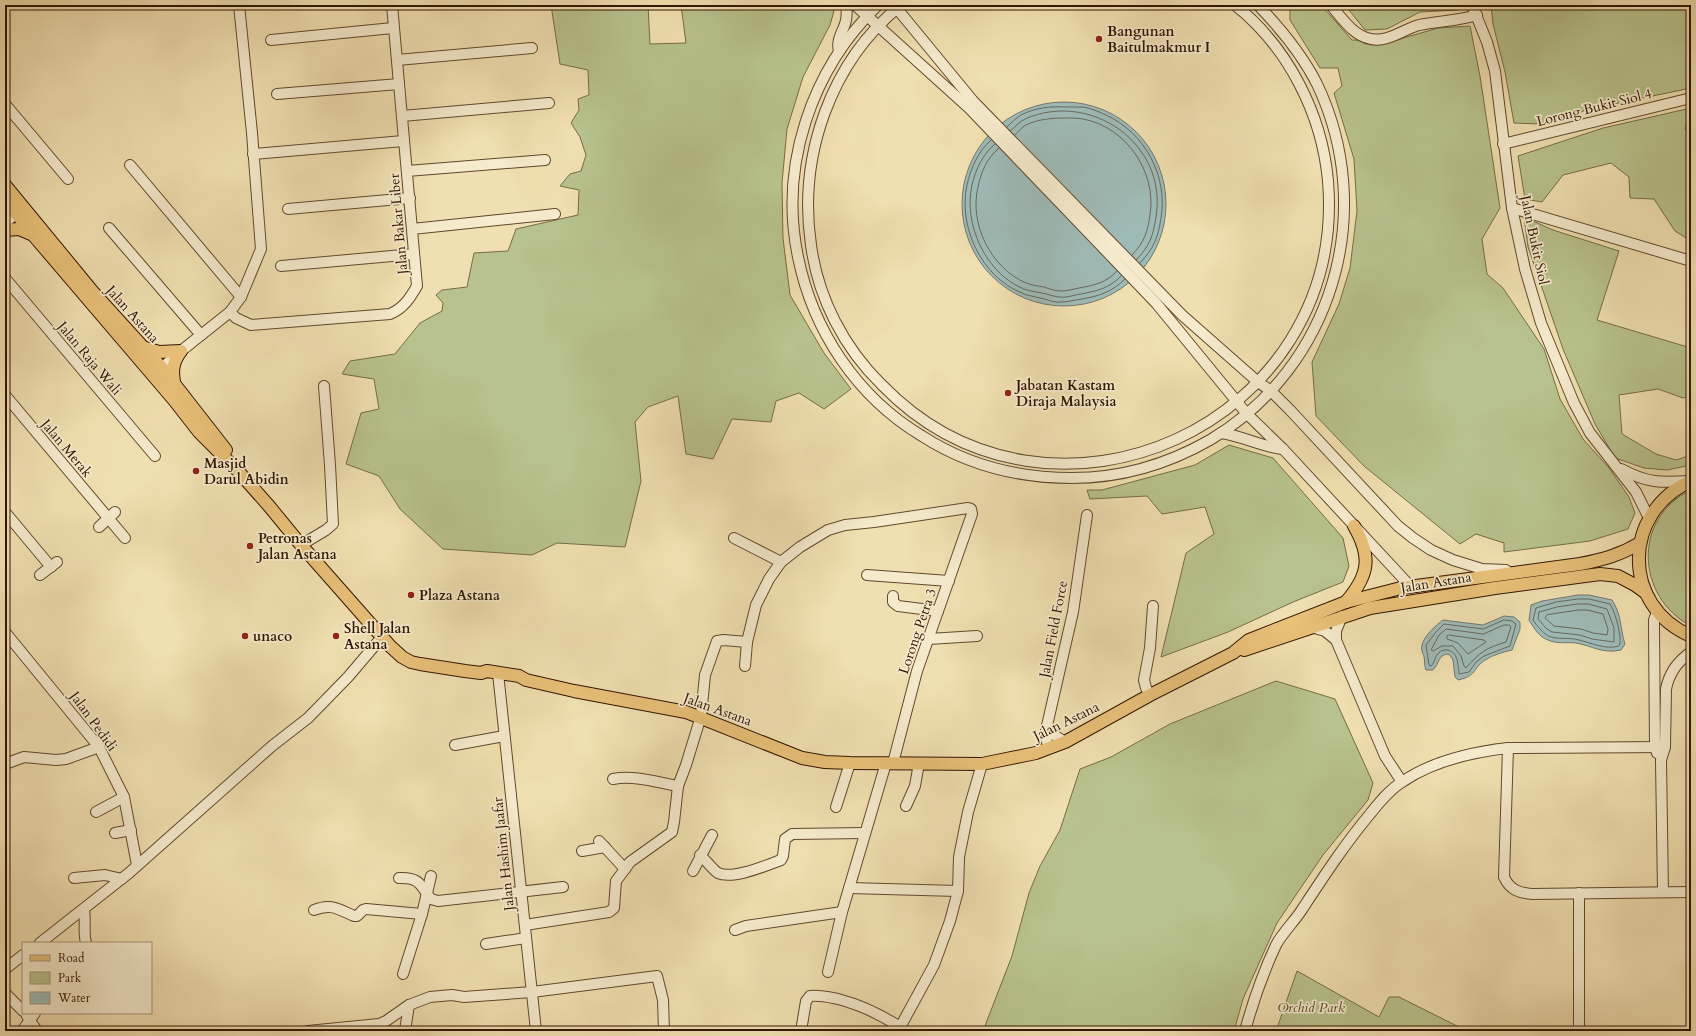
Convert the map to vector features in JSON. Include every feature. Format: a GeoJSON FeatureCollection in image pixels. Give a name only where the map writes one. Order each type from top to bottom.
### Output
{"type":"FeatureCollection","features":[{"type":"Feature","properties":{"kind":"main road","name":"Jalan Astana"},"geometry":{"type":"LineString","coordinates":[[5,185],[34,236],[157,371],[174,382],[226,450],[231,458],[232,465]]}},
{"type":"Feature","properties":{"kind":"main road","name":"Jalan Astana"},"geometry":{"type":"LineString","coordinates":[[5,199],[20,210],[142,347],[199,432],[232,465],[269,506],[301,545],[382,637],[402,657],[411,662],[481,673],[487,672],[518,680],[526,680],[574,691],[671,708],[701,716],[802,758],[825,762],[850,763],[982,764],[1018,757],[1064,742],[1150,695],[1233,653],[1342,616],[1391,604],[1600,574],[1618,576],[1634,584],[1646,593]]}},
{"type":"Feature","properties":{"kind":"main road"},"geometry":{"type":"LineString","coordinates":[[5,230],[19,229],[34,236]]}},
{"type":"Feature","properties":{"kind":"main road"},"geometry":{"type":"LineString","coordinates":[[142,347],[159,352],[181,351]]}},
{"type":"Feature","properties":{"kind":"main road"},"geometry":{"type":"LineString","coordinates":[[174,382],[172,373],[174,361],[181,351]]}},
{"type":"Feature","properties":{"kind":"main road"},"geometry":{"type":"LineString","coordinates":[[1691,481],[1667,496],[1649,518],[1640,543],[1639,566],[1641,580],[1646,593],[1657,612],[1674,627],[1691,636]]}},
{"type":"Feature","properties":{"kind":"main road"},"geometry":{"type":"LineString","coordinates":[[1346,602],[1359,584],[1365,570],[1365,550],[1363,542],[1354,526]]}},
{"type":"Feature","properties":{"kind":"main road","name":"Jalan Astana"},"geometry":{"type":"LineString","coordinates":[[1233,653],[1249,640],[1346,602],[1411,587],[1580,564],[1605,559],[1640,543]]}},
{"type":"Feature","properties":{"kind":"main road"},"geometry":{"type":"LineString","coordinates":[[1411,587],[1416,592],[1430,595],[1481,588],[1495,588]]}},
{"type":"Feature","properties":{"kind":"street"},"geometry":{"type":"LineString","coordinates":[[157,371],[230,312],[241,297],[261,249],[239,5]]}},
{"type":"Feature","properties":{"kind":"street","name":"Jalan Bakar Liber"},"geometry":{"type":"LineString","coordinates":[[230,312],[236,318],[252,325],[390,314],[400,309],[417,286],[392,5]]}},
{"type":"Feature","properties":{"kind":"street"},"geometry":{"type":"LineString","coordinates":[[839,51],[837,46],[846,22],[846,5]]}},
{"type":"Feature","properties":{"kind":"street"},"geometry":{"type":"LineString","coordinates":[[855,5],[866,17],[971,104],[1160,299],[1247,414],[1283,449],[1411,587]]}},
{"type":"Feature","properties":{"kind":"street"},"geometry":{"type":"LineString","coordinates":[[878,5],[866,17],[839,51],[823,77],[801,133],[794,173],[792,208],[795,243],[802,277],[813,310],[829,341],[843,363],[875,400],[912,430],[933,443],[969,460],[1007,472],[1047,478],[1087,478],[1115,475],[1143,468],[1170,459],[1221,433],[1247,414],[1271,391],[1294,363],[1310,338],[1322,312],[1332,285],[1340,256],[1344,221],[1344,185],[1339,150],[1332,122],[1316,83],[1298,52],[1278,25],[1258,5]]}},
{"type":"Feature","properties":{"kind":"street"},"geometry":{"type":"LineString","coordinates":[[971,104],[897,6],[855,54],[836,85],[822,119],[812,154],[808,179],[807,204],[808,230],[812,255],[827,303],[838,326],[851,348],[874,378],[887,391],[916,415],[956,438],[998,454],[1043,462],[1081,463],[1111,460],[1156,448],[1199,429],[1237,402],[1258,382],[1276,361],[1293,337],[1314,291],[1324,256],[1328,227],[1329,198],[1327,168],[1321,140],[1312,112],[1300,85],[1286,60],[1266,35],[1235,5]]}},
{"type":"Feature","properties":{"kind":"street"},"geometry":{"type":"LineString","coordinates":[[1331,5],[1356,33],[1370,40],[1386,38],[1415,26],[1431,22],[1446,22],[1477,16]]}},
{"type":"Feature","properties":{"kind":"street","name":"Jalan Bukit Siol"},"geometry":{"type":"LineString","coordinates":[[1472,5],[1487,42],[1495,71],[1512,208],[1527,275],[1544,330],[1574,403],[1590,433],[1636,492],[1649,518]]}},
{"type":"Feature","properties":{"kind":"street"},"geometry":{"type":"LineString","coordinates":[[271,40],[393,28]]}},
{"type":"Feature","properties":{"kind":"street"},"geometry":{"type":"LineString","coordinates":[[397,60],[532,48]]}},
{"type":"Feature","properties":{"kind":"street"},"geometry":{"type":"LineString","coordinates":[[277,94],[399,84]]}},
{"type":"Feature","properties":{"kind":"street","name":"Lorong Bukit Siol 4"},"geometry":{"type":"LineString","coordinates":[[1504,144],[1691,98]]}},
{"type":"Feature","properties":{"kind":"street"},"geometry":{"type":"LineString","coordinates":[[402,116],[548,103]]}},
{"type":"Feature","properties":{"kind":"street"},"geometry":{"type":"LineString","coordinates":[[5,104],[68,179]]}},
{"type":"Feature","properties":{"kind":"street"},"geometry":{"type":"LineString","coordinates":[[253,154],[403,141]]}},
{"type":"Feature","properties":{"kind":"street"},"geometry":{"type":"LineString","coordinates":[[407,171],[545,160]]}},
{"type":"Feature","properties":{"kind":"street"},"geometry":{"type":"LineString","coordinates":[[130,165],[241,297]]}},
{"type":"Feature","properties":{"kind":"street"},"geometry":{"type":"LineString","coordinates":[[288,209],[410,198]]}},
{"type":"Feature","properties":{"kind":"street"},"geometry":{"type":"LineString","coordinates":[[1512,208],[1691,261]]}},
{"type":"Feature","properties":{"kind":"street"},"geometry":{"type":"LineString","coordinates":[[5,224],[20,210]]}},
{"type":"Feature","properties":{"kind":"street"},"geometry":{"type":"LineString","coordinates":[[412,229],[555,214]]}},
{"type":"Feature","properties":{"kind":"street"},"geometry":{"type":"LineString","coordinates":[[109,228],[201,335]]}},
{"type":"Feature","properties":{"kind":"street"},"geometry":{"type":"LineString","coordinates":[[280,266],[414,254]]}},
{"type":"Feature","properties":{"kind":"street","name":"Jalan Raja Wali"},"geometry":{"type":"LineString","coordinates":[[5,278],[155,456]]}},
{"type":"Feature","properties":{"kind":"street"},"geometry":{"type":"LineString","coordinates":[[1160,299],[1182,315],[1258,382],[1271,391],[1317,438],[1398,526],[1413,538],[1431,550],[1467,564],[1482,568],[1522,571]]}},
{"type":"Feature","properties":{"kind":"street"},"geometry":{"type":"LineString","coordinates":[[301,545],[333,524],[324,386]]}},
{"type":"Feature","properties":{"kind":"street","name":"Jalan Merak"},"geometry":{"type":"LineString","coordinates":[[5,395],[112,515],[125,538]]}},
{"type":"Feature","properties":{"kind":"street"},"geometry":{"type":"LineString","coordinates":[[1221,433],[1235,435],[1270,448],[1283,449]]}},
{"type":"Feature","properties":{"kind":"street"},"geometry":{"type":"LineString","coordinates":[[1615,466],[1645,480],[1656,482],[1691,481]]}},
{"type":"Feature","properties":{"kind":"street","name":"Lorong Petra 3"},"geometry":{"type":"LineString","coordinates":[[781,562],[800,547],[828,530],[845,525],[968,508],[971,509],[972,514],[917,671],[889,763],[864,833],[842,912],[828,972]]}},
{"type":"Feature","properties":{"kind":"street"},"geometry":{"type":"LineString","coordinates":[[5,512],[54,565],[40,575]]}},
{"type":"Feature","properties":{"kind":"street","name":"Jalan Field Force"},"geometry":{"type":"LineString","coordinates":[[1049,748],[1046,739],[1047,726],[1073,612],[1087,514]]}},
{"type":"Feature","properties":{"kind":"street"},"geometry":{"type":"LineString","coordinates":[[99,527],[112,515]]}},
{"type":"Feature","properties":{"kind":"street"},"geometry":{"type":"LineString","coordinates":[[734,538],[781,562],[769,579],[756,605],[747,642],[745,666]]}},
{"type":"Feature","properties":{"kind":"street"},"geometry":{"type":"LineString","coordinates":[[867,575],[949,581]]}},
{"type":"Feature","properties":{"kind":"street"},"geometry":{"type":"LineString","coordinates":[[894,596],[893,602],[898,606],[938,611]]}},
{"type":"Feature","properties":{"kind":"street"},"geometry":{"type":"LineString","coordinates":[[1150,695],[1144,680],[1150,648],[1153,606]]}},
{"type":"Feature","properties":{"kind":"street"},"geometry":{"type":"LineString","coordinates":[[1657,612],[1654,620],[1654,747],[1661,760]]}},
{"type":"Feature","properties":{"kind":"street"},"geometry":{"type":"LineString","coordinates":[[1342,616],[1337,626],[1336,640],[1385,756],[1402,782]]}},
{"type":"Feature","properties":{"kind":"street"},"geometry":{"type":"LineString","coordinates":[[1311,627],[1325,631],[1336,640]]}},
{"type":"Feature","properties":{"kind":"street"},"geometry":{"type":"LineString","coordinates":[[929,639],[977,636]]}},
{"type":"Feature","properties":{"kind":"street"},"geometry":{"type":"LineString","coordinates":[[41,942],[122,879],[272,746],[308,718],[348,677],[382,637]]}},
{"type":"Feature","properties":{"kind":"street","name":"Jalan Pedidi"},"geometry":{"type":"LineString","coordinates":[[7,639],[99,747],[124,797],[137,865]]}},
{"type":"Feature","properties":{"kind":"street"},"geometry":{"type":"LineString","coordinates":[[524,925],[609,912],[614,908],[616,881],[630,862],[672,832],[678,786],[701,716],[705,675],[717,642],[724,640],[747,642]]}},
{"type":"Feature","properties":{"kind":"street"},"geometry":{"type":"LineString","coordinates":[[1663,892],[1661,760],[1665,747],[1665,696],[1667,681],[1678,663],[1691,652]]}},
{"type":"Feature","properties":{"kind":"street","name":"Jalan Hashim Jaafar"},"geometry":{"type":"LineString","coordinates":[[498,675],[536,1031]]}},
{"type":"Feature","properties":{"kind":"street"},"geometry":{"type":"LineString","coordinates":[[1047,726],[1054,735],[1064,742]]}},
{"type":"Feature","properties":{"kind":"street"},"geometry":{"type":"LineString","coordinates":[[456,745],[504,736]]}},
{"type":"Feature","properties":{"kind":"street"},"geometry":{"type":"LineString","coordinates":[[5,764],[24,757],[56,760],[66,759],[99,747]]}},
{"type":"Feature","properties":{"kind":"street"},"geometry":{"type":"LineString","coordinates":[[1245,1031],[1254,998],[1277,944],[1348,841],[1387,795],[1402,782],[1428,769],[1462,756],[1486,750],[1508,748],[1665,747]]}},
{"type":"Feature","properties":{"kind":"street"},"geometry":{"type":"LineString","coordinates":[[1508,748],[1504,877],[1507,883],[1520,893],[1691,892]]}},
{"type":"Feature","properties":{"kind":"street"},"geometry":{"type":"LineString","coordinates":[[836,807],[850,763]]}},
{"type":"Feature","properties":{"kind":"street"},"geometry":{"type":"LineString","coordinates":[[906,806],[915,786],[919,763]]}},
{"type":"Feature","properties":{"kind":"street"},"geometry":{"type":"LineString","coordinates":[[801,1031],[806,1002],[810,996],[818,995],[858,1004],[884,1016],[899,1029],[934,965],[950,921],[958,891],[959,857],[968,812],[982,764]]}},
{"type":"Feature","properties":{"kind":"street"},"geometry":{"type":"LineString","coordinates":[[612,779],[623,777],[678,786]]}},
{"type":"Feature","properties":{"kind":"street"},"geometry":{"type":"LineString","coordinates":[[96,812],[124,797]]}},
{"type":"Feature","properties":{"kind":"street"},"geometry":{"type":"LineString","coordinates":[[115,833],[131,830]]}},
{"type":"Feature","properties":{"kind":"street"},"geometry":{"type":"LineString","coordinates":[[700,855],[718,873],[729,874],[755,870],[781,860],[783,856],[785,839],[792,834],[864,833]]}},
{"type":"Feature","properties":{"kind":"street"},"geometry":{"type":"LineString","coordinates":[[693,871],[700,855],[712,835]]}},
{"type":"Feature","properties":{"kind":"street"},"geometry":{"type":"LineString","coordinates":[[582,851],[602,844],[625,869]]}},
{"type":"Feature","properties":{"kind":"street"},"geometry":{"type":"LineString","coordinates":[[74,878],[105,875],[122,879]]}},
{"type":"Feature","properties":{"kind":"street"},"geometry":{"type":"LineString","coordinates":[[403,974],[422,914],[431,876]]}},
{"type":"Feature","properties":{"kind":"street"},"geometry":{"type":"LineString","coordinates":[[399,878],[410,877],[419,882],[431,899],[438,901],[563,887]]}},
{"type":"Feature","properties":{"kind":"street"},"geometry":{"type":"LineString","coordinates":[[849,888],[958,891]]}},
{"type":"Feature","properties":{"kind":"street"},"geometry":{"type":"LineString","coordinates":[[1579,893],[1579,1031]]}},
{"type":"Feature","properties":{"kind":"street"},"geometry":{"type":"LineString","coordinates":[[314,910],[323,906],[331,906],[354,916],[358,916],[363,910],[366,909],[422,914]]}},
{"type":"Feature","properties":{"kind":"street"},"geometry":{"type":"LineString","coordinates":[[84,910],[86,922],[84,936],[86,942]]}},
{"type":"Feature","properties":{"kind":"street"},"geometry":{"type":"LineString","coordinates":[[735,930],[746,926],[842,912]]}},
{"type":"Feature","properties":{"kind":"street"},"geometry":{"type":"LineString","coordinates":[[486,944],[526,938]]}},
{"type":"Feature","properties":{"kind":"street"},"geometry":{"type":"LineString","coordinates":[[5,969],[22,956]]}},
{"type":"Feature","properties":{"kind":"street"},"geometry":{"type":"LineString","coordinates":[[308,1031],[379,1024],[386,1021],[409,1005],[430,997],[452,995],[464,997],[532,992],[657,976],[663,1000],[664,1031]]}},
{"type":"Feature","properties":{"kind":"street"},"geometry":{"type":"LineString","coordinates":[[5,993],[10,1004],[22,1010]]}},
{"type":"Feature","properties":{"kind":"street"},"geometry":{"type":"LineString","coordinates":[[405,1031],[409,1005]]}},
{"type":"Feature","properties":{"kind":"street"},"geometry":{"type":"LineString","coordinates":[[22,1031],[30,1015]]}},
{"type":"Feature","properties":{"kind":"street"},"geometry":{"type":"LineString","coordinates":[[30,1015],[37,1031]]}},
{"type":"Feature","properties":{"kind":"green space"},"geometry":{"type":"Polygon","coordinates":[[[551,5],[648,5],[650,44],[686,43],[681,5],[832,5],[834,11],[830,25],[803,77],[787,129],[782,183],[783,238],[790,295],[824,353],[851,389],[824,409],[799,393],[776,401],[771,422],[732,419],[713,459],[686,454],[678,396],[648,407],[635,422],[641,481],[625,547],[557,543],[532,555],[443,549],[400,509],[379,476],[346,464],[361,413],[379,409],[374,379],[342,374],[350,361],[395,354],[420,323],[442,311],[443,303],[436,295],[442,290],[467,287],[474,253],[508,251],[516,229],[578,215],[579,190],[560,186],[570,174],[581,171],[586,155],[580,137],[571,123],[579,110],[578,99],[589,95],[588,70],[560,64],[551,5]]]}},
{"type":"Feature","properties":{"kind":"green space"},"geometry":{"type":"Polygon","coordinates":[[[1290,5],[1321,5],[1352,40],[1393,41],[1438,28],[1470,26],[1480,76],[1500,208],[1482,239],[1487,274],[1503,288],[1544,349],[1560,399],[1583,439],[1609,468],[1629,497],[1635,513],[1628,529],[1590,541],[1504,552],[1504,543],[1476,534],[1460,544],[1364,466],[1316,416],[1312,362],[1339,304],[1350,268],[1357,211],[1354,159],[1334,93],[1342,86],[1338,68],[1320,68],[1290,20],[1290,5]]]}},
{"type":"Feature","properties":{"kind":"green space"},"geometry":{"type":"Polygon","coordinates":[[[1345,5],[1463,6],[1458,10],[1420,12],[1387,29],[1365,30],[1345,5]]]}},
{"type":"Feature","properties":{"kind":"green space"},"geometry":{"type":"Polygon","coordinates":[[[1491,5],[1691,5],[1691,88],[1590,109],[1539,124],[1514,123],[1505,72],[1493,24],[1491,5]]]}},
{"type":"Feature","properties":{"kind":"green space"},"geometry":{"type":"Polygon","coordinates":[[[1691,108],[1685,129],[1691,132],[1691,241],[1675,231],[1654,199],[1630,198],[1629,177],[1611,163],[1563,175],[1542,202],[1525,199],[1518,156],[1603,128],[1691,108]]]}},
{"type":"Feature","properties":{"kind":"green space"},"geometry":{"type":"Polygon","coordinates":[[[1524,217],[1553,230],[1619,251],[1597,320],[1691,348],[1691,396],[1683,398],[1658,389],[1619,395],[1622,434],[1656,454],[1676,460],[1691,455],[1691,465],[1667,470],[1644,468],[1615,458],[1595,424],[1563,349],[1528,247],[1524,217]]]}},
{"type":"Feature","properties":{"kind":"green space"},"geometry":{"type":"Polygon","coordinates":[[[1229,445],[1273,458],[1343,538],[1349,566],[1343,582],[1293,602],[1228,632],[1161,657],[1186,553],[1214,534],[1205,507],[1162,514],[1147,496],[1090,499],[1087,490],[1102,490],[1195,465],[1229,445]]]}},
{"type":"Feature","properties":{"kind":"green space"},"geometry":{"type":"Polygon","coordinates":[[[1691,490],[1691,626],[1673,613],[1660,596],[1651,578],[1648,558],[1651,538],[1658,519],[1672,503],[1691,490]]]}},
{"type":"Feature","properties":{"kind":"green space"},"geometry":{"type":"Polygon","coordinates":[[[1276,681],[1335,699],[1373,783],[1368,800],[1323,855],[1277,923],[1243,999],[1234,1031],[983,1031],[1012,956],[1029,893],[1040,866],[1060,830],[1080,769],[1111,757],[1170,724],[1276,681]]]}},
{"type":"Feature","properties":{"kind":"green space","name":"Orchid Park"},"geometry":{"type":"Polygon","coordinates":[[[1297,971],[1379,1017],[1389,997],[1399,997],[1467,1031],[1276,1031],[1297,971]]]}},
{"type":"Feature","properties":{"kind":"water"},"geometry":{"type":"Polygon","coordinates":[[[1054,102],[1074,102],[1094,106],[1112,114],[1129,125],[1143,139],[1154,156],[1162,174],[1166,194],[1166,214],[1162,234],[1154,252],[1143,269],[1129,283],[1112,294],[1094,302],[1074,306],[1054,306],[1034,302],[1016,294],[999,283],[985,269],[974,252],[966,234],[962,214],[962,194],[966,174],[974,156],[985,139],[999,125],[1016,114],[1034,106],[1054,102]]]}},
{"type":"Feature","properties":{"kind":"water"},"geometry":{"type":"Polygon","coordinates":[[[1578,595],[1589,595],[1612,600],[1618,611],[1625,644],[1621,650],[1608,651],[1576,643],[1554,642],[1545,639],[1537,632],[1529,620],[1531,605],[1542,601],[1578,595]]]}},
{"type":"Feature","properties":{"kind":"water"},"geometry":{"type":"Polygon","coordinates":[[[1504,616],[1514,617],[1520,622],[1520,629],[1512,650],[1488,658],[1471,674],[1458,680],[1455,677],[1453,660],[1449,654],[1445,654],[1441,657],[1433,670],[1426,670],[1422,651],[1423,642],[1428,634],[1443,620],[1483,625],[1504,616]]]}},
{"type":"Feature","properties":{"kind":"place","name":"Bangunan Baitulmakmur I"},"geometry":{"type":"Point","coordinates":[1099,39]}},
{"type":"Feature","properties":{"kind":"place","name":"Jabatan Kastam Diraja Malaysia"},"geometry":{"type":"Point","coordinates":[1008,393]}},
{"type":"Feature","properties":{"kind":"place","name":"Masjid Darul Abidin"},"geometry":{"type":"Point","coordinates":[196,471]}},
{"type":"Feature","properties":{"kind":"place","name":"Petronas Jalan Astana"},"geometry":{"type":"Point","coordinates":[250,546]}},
{"type":"Feature","properties":{"kind":"place","name":"Plaza Astana"},"geometry":{"type":"Point","coordinates":[411,595]}},
{"type":"Feature","properties":{"kind":"place","name":"unaco"},"geometry":{"type":"Point","coordinates":[245,636]}},
{"type":"Feature","properties":{"kind":"place","name":"Shell Jalan Astana"},"geometry":{"type":"Point","coordinates":[336,636]}}]}
